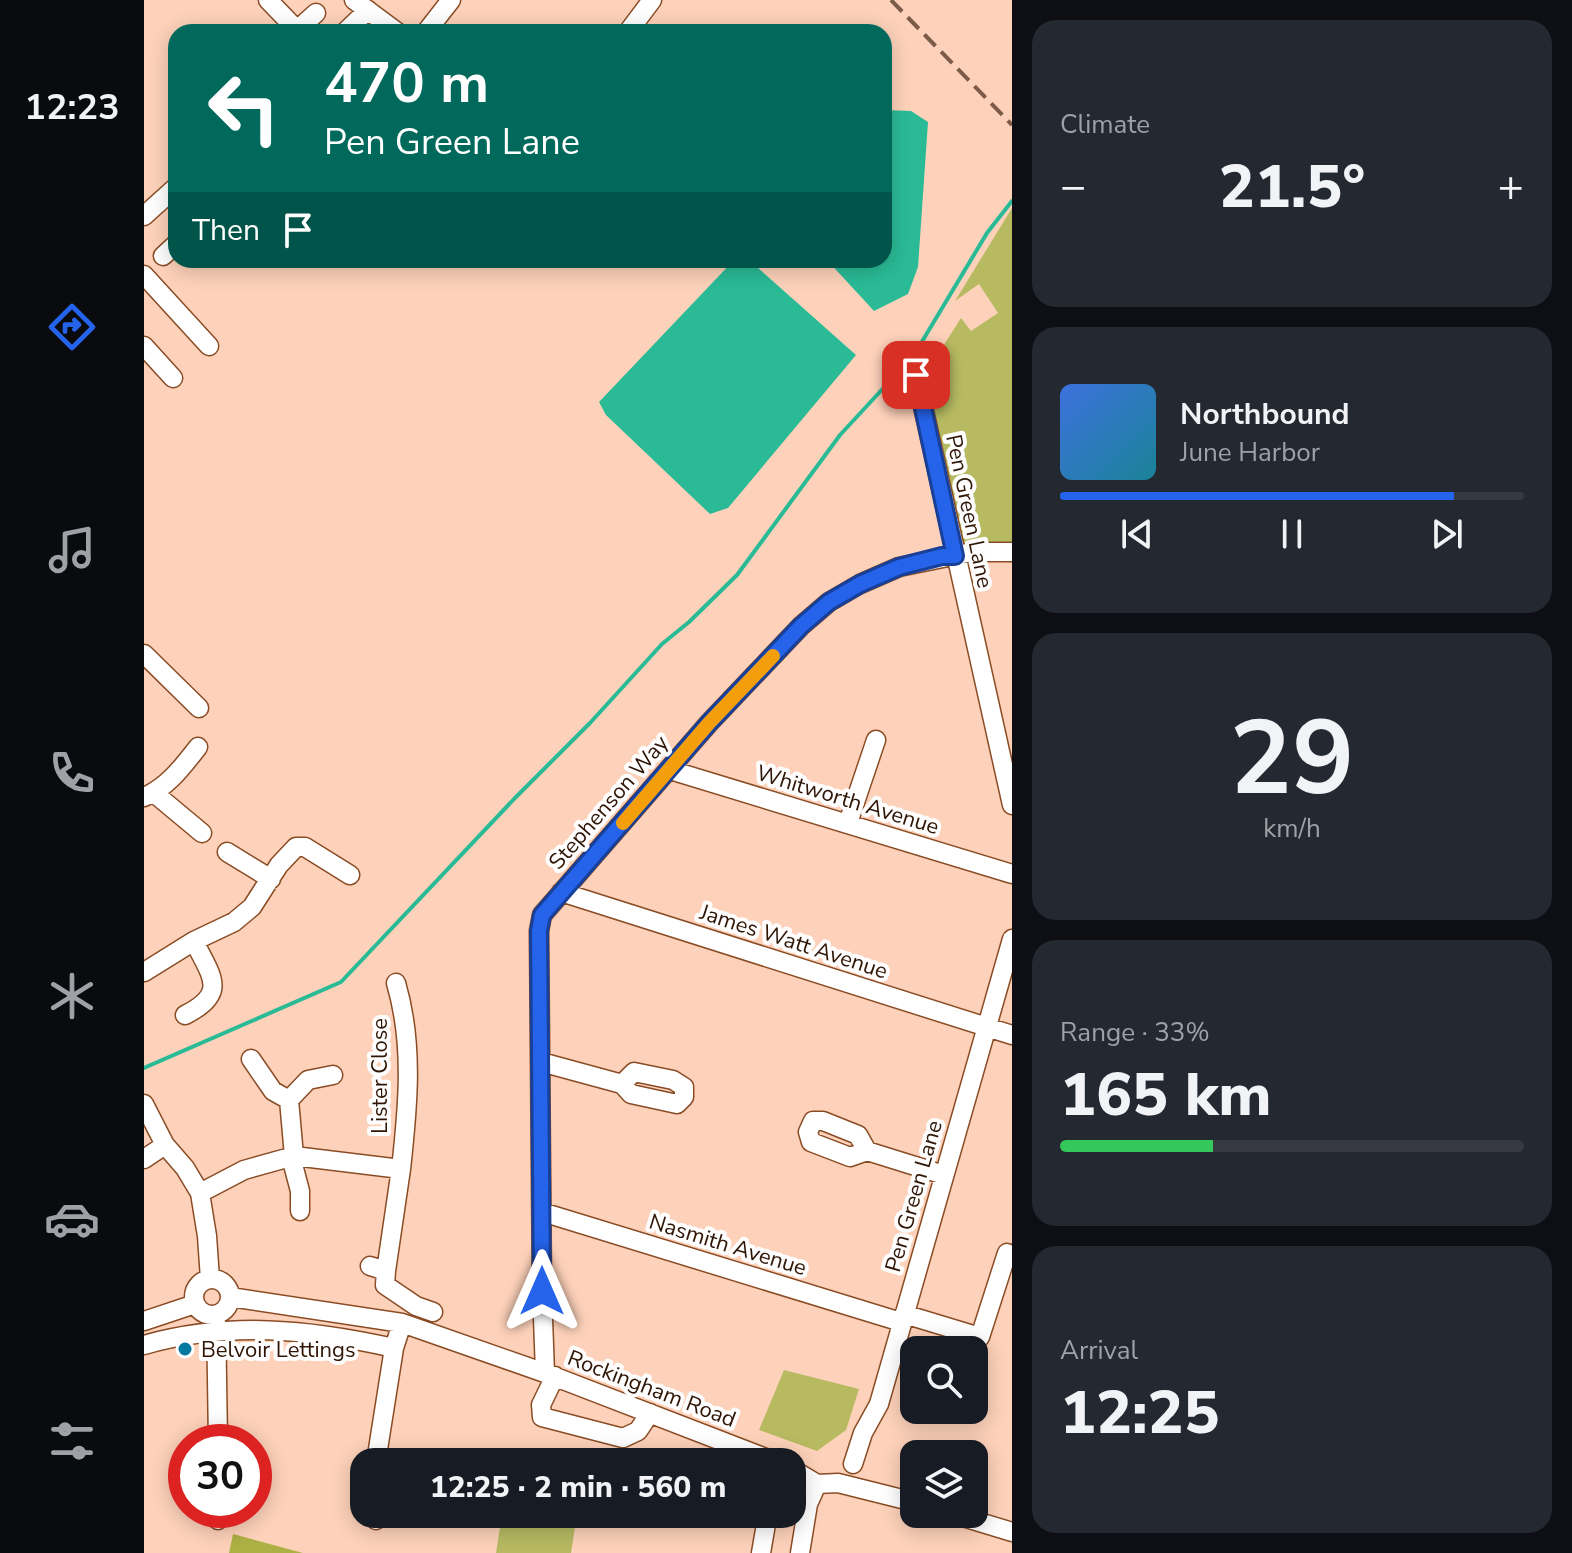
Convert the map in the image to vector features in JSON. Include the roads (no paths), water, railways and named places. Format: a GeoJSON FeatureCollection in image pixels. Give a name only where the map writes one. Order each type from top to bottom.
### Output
{"type":"FeatureCollection","features":[{"type":"Feature","properties":{"kind":"street"},"geometry":{"type":"LineString","coordinates":[[432,24],[451,0]]}},
{"type":"Feature","properties":{"kind":"street"},"geometry":{"type":"LineString","coordinates":[[634,24],[652,0]]}},
{"type":"Feature","properties":{"kind":"street"},"geometry":{"type":"LineString","coordinates":[[275,2],[291,24]]}},
{"type":"Feature","properties":{"kind":"street"},"geometry":{"type":"LineString","coordinates":[[350,24],[361,5],[386,24]]}},
{"type":"Feature","properties":{"kind":"street"},"geometry":{"type":"LineString","coordinates":[[304,24],[316,13]]}},
{"type":"Feature","properties":{"kind":"street"},"geometry":{"type":"LineString","coordinates":[[144,216],[168,194]]}},
{"type":"Feature","properties":{"kind":"street"},"geometry":{"type":"LineString","coordinates":[[144,275],[209,346]]}},
{"type":"Feature","properties":{"kind":"street"},"geometry":{"type":"LineString","coordinates":[[144,346],[173,378]]}},
{"type":"Feature","properties":{"kind":"street","name":"Pen Green Lane"},"geometry":{"type":"LineString","coordinates":[[914,366],[1012,805]]}},
{"type":"Feature","properties":{"kind":"street","name":"Stephenson Way"},"geometry":{"type":"LineString","coordinates":[[550,1374],[542,1212],[539,931],[542,915],[709,723],[801,626],[829,602],[899,567],[972,552],[1012,552]]}},
{"type":"Feature","properties":{"kind":"street"},"geometry":{"type":"LineString","coordinates":[[144,654],[199,708]]}},
{"type":"Feature","properties":{"kind":"street"},"geometry":{"type":"LineString","coordinates":[[848,823],[876,740]]}},
{"type":"Feature","properties":{"kind":"street"},"geometry":{"type":"LineString","coordinates":[[198,747],[178,772],[149,795],[202,833]]}},
{"type":"Feature","properties":{"kind":"street","name":"Whitworth Avenue"},"geometry":{"type":"LineString","coordinates":[[670,770],[1012,874]]}},
{"type":"Feature","properties":{"kind":"street"},"geometry":{"type":"LineString","coordinates":[[145,970],[234,922],[252,907],[296,847],[305,847],[350,875]]}},
{"type":"Feature","properties":{"kind":"street"},"geometry":{"type":"LineString","coordinates":[[227,852],[271,879]]}},
{"type":"Feature","properties":{"kind":"street","name":"James Watt Avenue"},"geometry":{"type":"LineString","coordinates":[[561,892],[1012,1035]]}},
{"type":"Feature","properties":{"kind":"street","name":"Pen Green Lane"},"geometry":{"type":"LineString","coordinates":[[860,1458],[863,1433],[879,1404],[1012,939]]}},
{"type":"Feature","properties":{"kind":"street"},"geometry":{"type":"LineString","coordinates":[[185,1015],[210,1000],[213,990],[212,978],[194,941]]}},
{"type":"Feature","properties":{"kind":"street","name":"Lister Close"},"geometry":{"type":"LineString","coordinates":[[396,983],[404,1011],[408,1046],[407,1115],[401,1169],[378,1268],[385,1285],[416,1306],[433,1312]]}},
{"type":"Feature","properties":{"kind":"street"},"geometry":{"type":"LineString","coordinates":[[251,1059],[273,1091],[289,1100]]}},
{"type":"Feature","properties":{"kind":"street"},"geometry":{"type":"LineString","coordinates":[[541,1062],[622,1084]]}},
{"type":"Feature","properties":{"kind":"street"},"geometry":{"type":"LineString","coordinates":[[300,1211],[300,1191],[292,1156],[289,1100],[308,1080],[333,1075]]}},
{"type":"Feature","properties":{"kind":"street"},"geometry":{"type":"LineString","coordinates":[[144,1104],[165,1145],[185,1168],[200,1193],[210,1279]]}},
{"type":"Feature","properties":{"kind":"street"},"geometry":{"type":"LineString","coordinates":[[144,1159],[165,1145]]}},
{"type":"Feature","properties":{"kind":"street"},"geometry":{"type":"LineString","coordinates":[[867,1151],[944,1175]]}},
{"type":"Feature","properties":{"kind":"street","name":"Lister Close"},"geometry":{"type":"LineString","coordinates":[[200,1193],[244,1170],[292,1156],[401,1169]]}},
{"type":"Feature","properties":{"kind":"street","name":"Nasmith Avenue"},"geometry":{"type":"LineString","coordinates":[[542,1212],[902,1318],[980,1337],[1007,1253]]}},
{"type":"Feature","properties":{"kind":"street"},"geometry":{"type":"LineString","coordinates":[[217,1323],[195,1304],[197,1287],[210,1279],[223,1282],[230,1297],[217,1323],[218,1424]]}},
{"type":"Feature","properties":{"kind":"street","name":"Rockingham Road"},"geometry":{"type":"LineString","coordinates":[[230,1297],[402,1323],[550,1374],[740,1448]]}},
{"type":"Feature","properties":{"kind":"street"},"geometry":{"type":"LineString","coordinates":[[144,1321],[195,1304]]}},
{"type":"Feature","properties":{"kind":"street"},"geometry":{"type":"LineString","coordinates":[[334,1335],[340,1314]]}},
{"type":"Feature","properties":{"kind":"street"},"geometry":{"type":"LineString","coordinates":[[144,1345],[217,1323],[334,1335],[394,1348]]}},
{"type":"Feature","properties":{"kind":"street"},"geometry":{"type":"LineString","coordinates":[[378,1448],[394,1348],[402,1323]]}},
{"type":"Feature","properties":{"kind":"street"},"geometry":{"type":"LineString","coordinates":[[550,1374],[541,1405],[542,1417],[623,1438],[638,1431],[650,1413]]}},
{"type":"Feature","properties":{"kind":"street"},"geometry":{"type":"LineString","coordinates":[[806,1477],[817,1484],[838,1483],[900,1498]]}},
{"type":"Feature","properties":{"kind":"street"},"geometry":{"type":"LineString","coordinates":[[800,1553],[808,1504],[817,1484]]}},
{"type":"Feature","properties":{"kind":"street"},"geometry":{"type":"LineString","coordinates":[[988,1525],[1012,1532]]}},
{"type":"Feature","properties":{"kind":"street"},"geometry":{"type":"LineString","coordinates":[[761,1553],[765,1528]]}},
{"type":"Feature","properties":{"kind":"waterway"},"geometry":{"type":"LineString","coordinates":[[144,1068],[341,982],[662,644],[737,575],[840,435],[914,355],[987,233],[1012,201]]}},
{"type":"Feature","properties":{"kind":"railway"},"geometry":{"type":"LineString","coordinates":[[891,0],[1012,125]]}},
{"type":"Feature","properties":{"kind":"place","name":"Belvoir Lettings"},"geometry":{"type":"Point","coordinates":[185,1349]}}]}
